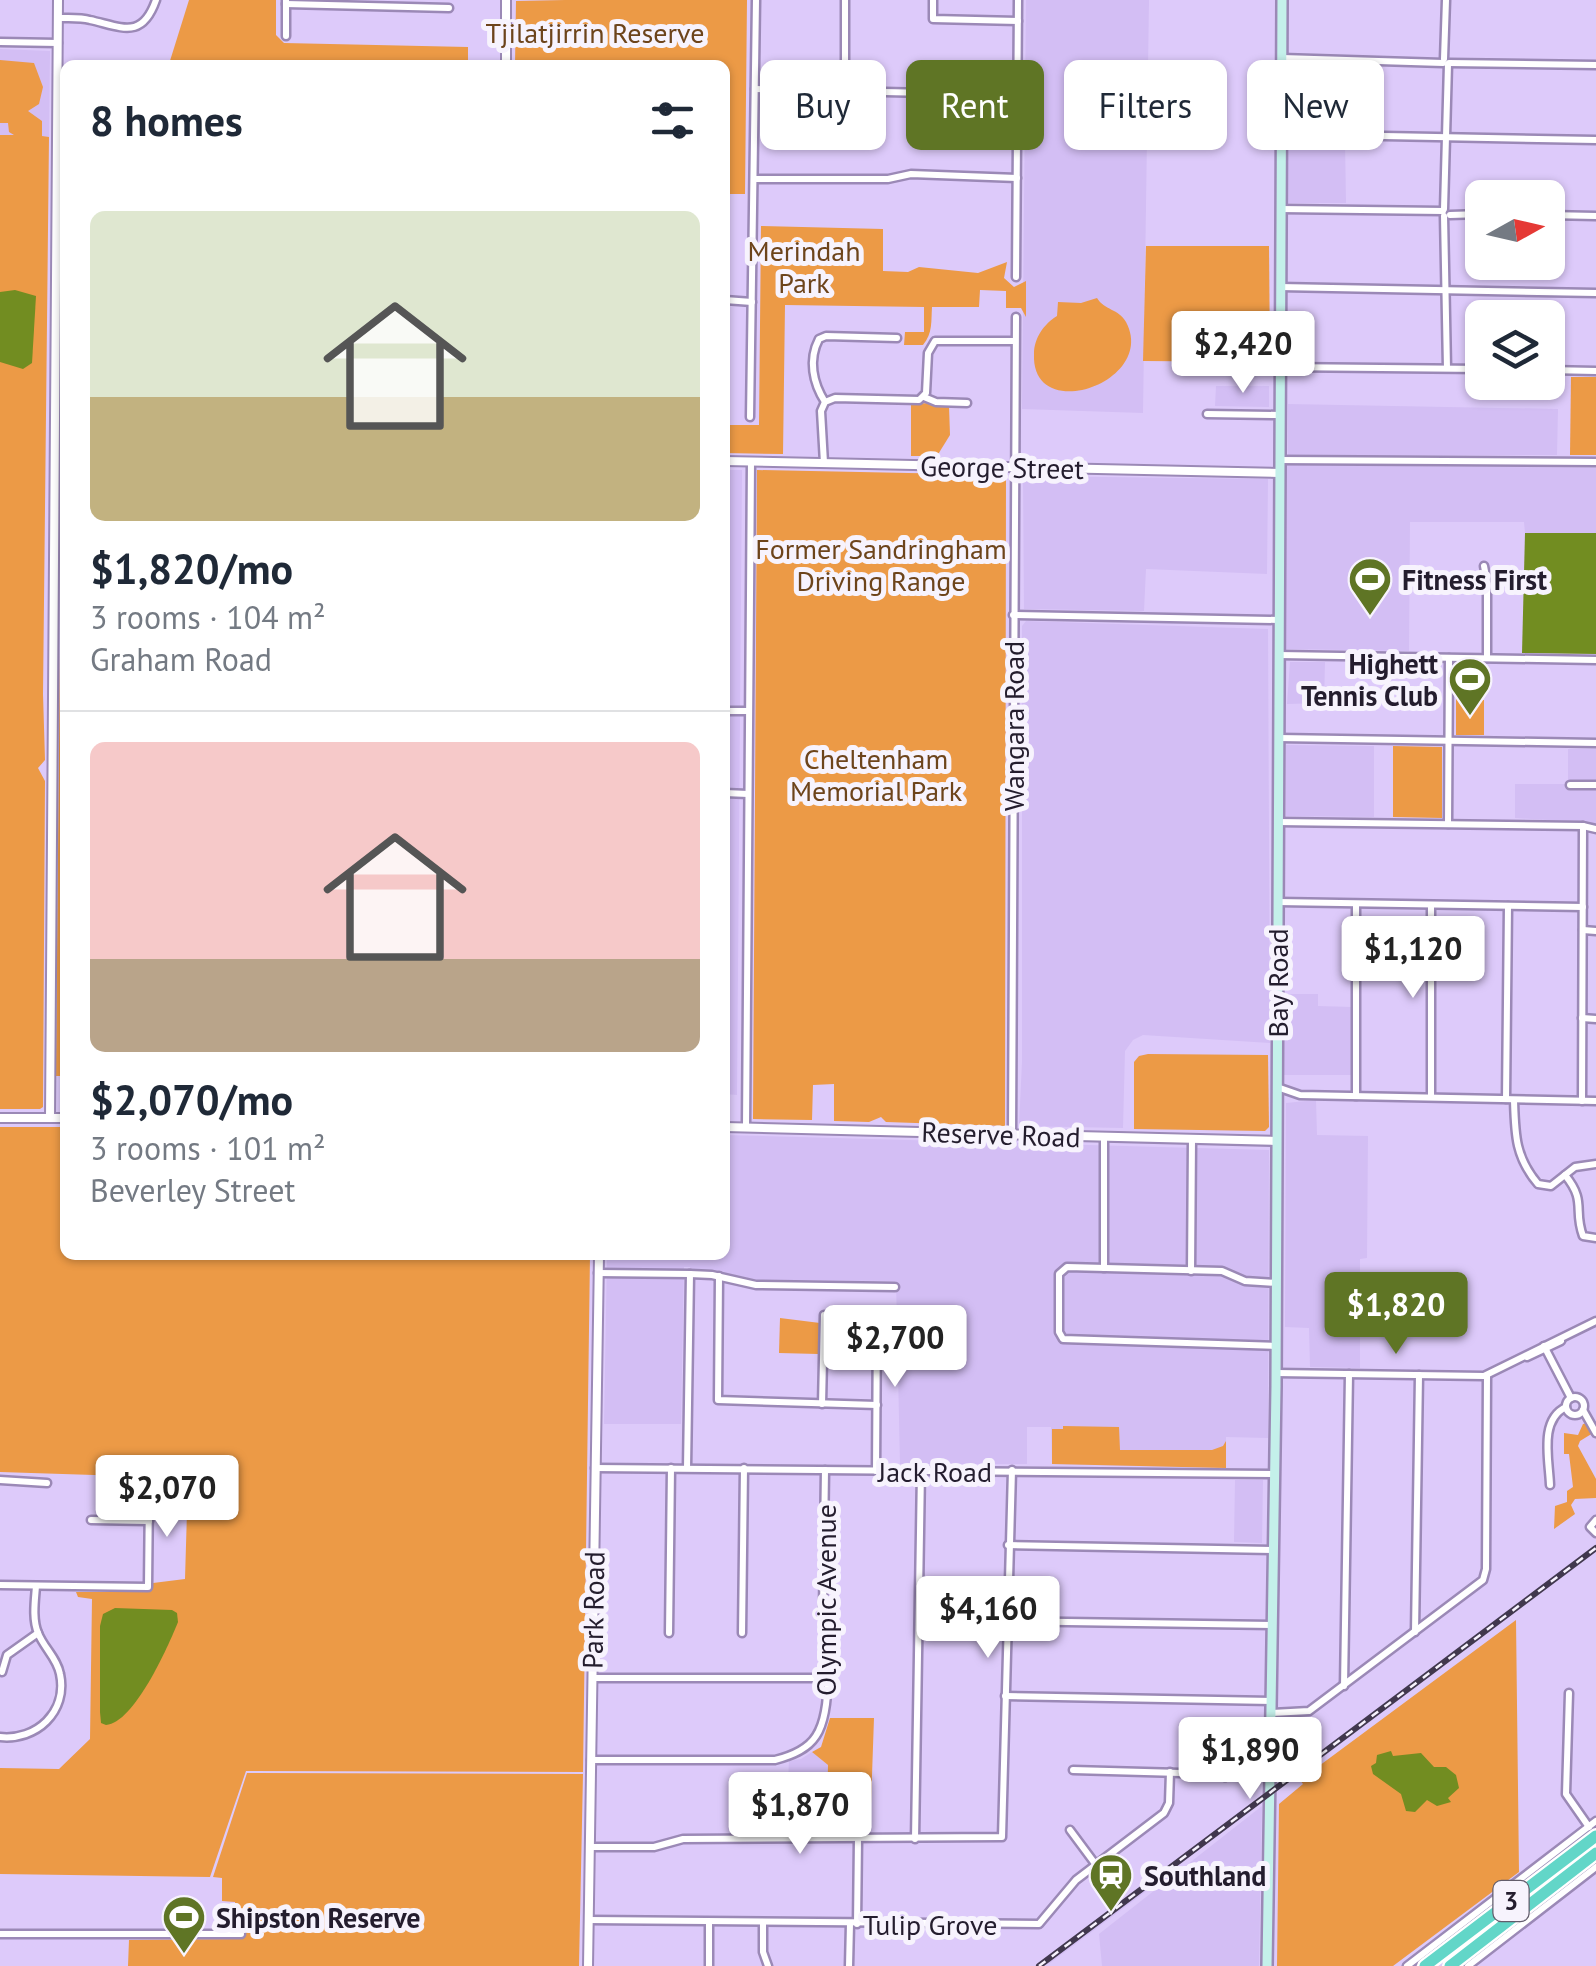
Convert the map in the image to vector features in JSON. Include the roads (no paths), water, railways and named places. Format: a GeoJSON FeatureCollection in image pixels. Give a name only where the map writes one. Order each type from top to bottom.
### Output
{"type":"FeatureCollection","features":[{"type":"Feature","properties":{"kind":"highway","name":"3"},"geometry":{"type":"LineString","coordinates":[[1426,1966],[1594,1828]]}},
{"type":"Feature","properties":{"kind":"highway","name":"3"},"geometry":{"type":"LineString","coordinates":[[1450,1966],[1596,1853]]}},
{"type":"Feature","properties":{"kind":"highway"},"geometry":{"type":"LineString","coordinates":[[1518,1888],[1530,1904]]}},
{"type":"Feature","properties":{"kind":"main road","name":"Bay Road"},"geometry":{"type":"LineString","coordinates":[[1282,0],[1282,58]]}},
{"type":"Feature","properties":{"kind":"main road","name":"Bay Road"},"geometry":{"type":"LineString","coordinates":[[1268,1966],[1276,1474],[1280,150]]}},
{"type":"Feature","properties":{"kind":"street"},"geometry":{"type":"LineString","coordinates":[[58,0],[60,80]]}},
{"type":"Feature","properties":{"kind":"street"},"geometry":{"type":"LineString","coordinates":[[58,18],[82,18],[133,28],[147,19],[156,0]]}},
{"type":"Feature","properties":{"kind":"street"},"geometry":{"type":"LineString","coordinates":[[506,0],[506,60]]}},
{"type":"Feature","properties":{"kind":"street"},"geometry":{"type":"LineString","coordinates":[[750,417],[756,0]]}},
{"type":"Feature","properties":{"kind":"street"},"geometry":{"type":"LineString","coordinates":[[845,60],[846,0]]}},
{"type":"Feature","properties":{"kind":"street"},"geometry":{"type":"LineString","coordinates":[[933,0],[933,18],[1018,21]]}},
{"type":"Feature","properties":{"kind":"street"},"geometry":{"type":"LineString","coordinates":[[1018,0],[1018,60]]}},
{"type":"Feature","properties":{"kind":"street"},"geometry":{"type":"LineString","coordinates":[[1446,0],[1448,368]]}},
{"type":"Feature","properties":{"kind":"street"},"geometry":{"type":"LineString","coordinates":[[286,36],[286,2],[449,8]]}},
{"type":"Feature","properties":{"kind":"street"},"geometry":{"type":"LineString","coordinates":[[0,42],[58,43]]}},
{"type":"Feature","properties":{"kind":"street"},"geometry":{"type":"LineString","coordinates":[[1282,58],[1596,64]]}},
{"type":"Feature","properties":{"kind":"street"},"geometry":{"type":"LineString","coordinates":[[755,88],[760,88]]}},
{"type":"Feature","properties":{"kind":"street"},"geometry":{"type":"LineString","coordinates":[[1384,137],[1596,140]]}},
{"type":"Feature","properties":{"kind":"street"},"geometry":{"type":"LineString","coordinates":[[1016,277],[1017,150]]}},
{"type":"Feature","properties":{"kind":"street"},"geometry":{"type":"LineString","coordinates":[[754,177],[1017,176]]}},
{"type":"Feature","properties":{"kind":"street"},"geometry":{"type":"LineString","coordinates":[[50,1118],[60,192]]}},
{"type":"Feature","properties":{"kind":"street"},"geometry":{"type":"LineString","coordinates":[[1280,209],[1465,213]]}},
{"type":"Feature","properties":{"kind":"street"},"geometry":{"type":"LineString","coordinates":[[1565,215],[1596,216]]}},
{"type":"Feature","properties":{"kind":"street"},"geometry":{"type":"LineString","coordinates":[[1280,286],[1596,292]]}},
{"type":"Feature","properties":{"kind":"street"},"geometry":{"type":"LineString","coordinates":[[730,300],[752,300]]}},
{"type":"Feature","properties":{"kind":"street","name":"Wangara Road"},"geometry":{"type":"LineString","coordinates":[[1012,1134],[1016,317]]}},
{"type":"Feature","properties":{"kind":"street"},"geometry":{"type":"LineString","coordinates":[[826,402],[814,378],[818,339],[896,338]]}},
{"type":"Feature","properties":{"kind":"street"},"geometry":{"type":"LineString","coordinates":[[824,464],[822,411],[826,402],[835,398],[917,401],[924,396],[928,350],[935,342],[1016,342]]}},
{"type":"Feature","properties":{"kind":"street"},"geometry":{"type":"LineString","coordinates":[[1280,367],[1465,368]]}},
{"type":"Feature","properties":{"kind":"street"},"geometry":{"type":"LineString","coordinates":[[1565,370],[1596,371]]}},
{"type":"Feature","properties":{"kind":"street"},"geometry":{"type":"LineString","coordinates":[[924,396],[936,402],[967,403]]}},
{"type":"Feature","properties":{"kind":"street"},"geometry":{"type":"LineString","coordinates":[[1206,414],[1280,415]]}},
{"type":"Feature","properties":{"kind":"street"},"geometry":{"type":"LineString","coordinates":[[1279,460],[1596,462]]}},
{"type":"Feature","properties":{"kind":"street","name":"George Street"},"geometry":{"type":"LineString","coordinates":[[730,462],[1279,473]]}},
{"type":"Feature","properties":{"kind":"street"},"geometry":{"type":"LineString","coordinates":[[746,1127],[751,462]]}},
{"type":"Feature","properties":{"kind":"street"},"geometry":{"type":"LineString","coordinates":[[1484,566],[1488,582],[1487,658]]}},
{"type":"Feature","properties":{"kind":"street"},"geometry":{"type":"LineString","coordinates":[[1013,615],[1278,620]]}},
{"type":"Feature","properties":{"kind":"street"},"geometry":{"type":"LineString","coordinates":[[1278,655],[1596,660]]}},
{"type":"Feature","properties":{"kind":"street"},"geometry":{"type":"LineString","coordinates":[[1448,824],[1449,658]]}},
{"type":"Feature","properties":{"kind":"street"},"geometry":{"type":"LineString","coordinates":[[730,711],[748,711]]}},
{"type":"Feature","properties":{"kind":"street"},"geometry":{"type":"LineString","coordinates":[[1278,738],[1596,743]]}},
{"type":"Feature","properties":{"kind":"street"},"geometry":{"type":"LineString","coordinates":[[1570,784],[1596,785]]}},
{"type":"Feature","properties":{"kind":"street"},"geometry":{"type":"LineString","coordinates":[[730,793],[748,794]]}},
{"type":"Feature","properties":{"kind":"street"},"geometry":{"type":"LineString","coordinates":[[1278,822],[1596,829]]}},
{"type":"Feature","properties":{"kind":"street"},"geometry":{"type":"LineString","coordinates":[[1582,1101],[1583,826]]}},
{"type":"Feature","properties":{"kind":"street"},"geometry":{"type":"LineString","coordinates":[[1278,902],[1583,906]]}},
{"type":"Feature","properties":{"kind":"street"},"geometry":{"type":"LineString","coordinates":[[1356,904],[1356,1096]]}},
{"type":"Feature","properties":{"kind":"street"},"geometry":{"type":"LineString","coordinates":[[1432,905],[1432,1097]]}},
{"type":"Feature","properties":{"kind":"street"},"geometry":{"type":"LineString","coordinates":[[1508,906],[1510,1100],[1514,1138],[1524,1167],[1542,1187],[1551,1186],[1578,1166],[1596,1164]]}},
{"type":"Feature","properties":{"kind":"street"},"geometry":{"type":"LineString","coordinates":[[1582,930],[1596,931]]}},
{"type":"Feature","properties":{"kind":"street"},"geometry":{"type":"LineString","coordinates":[[1582,1018],[1596,1019]]}},
{"type":"Feature","properties":{"kind":"street"},"geometry":{"type":"LineString","coordinates":[[1277,1088],[1300,1095]]}},
{"type":"Feature","properties":{"kind":"street"},"geometry":{"type":"LineString","coordinates":[[1277,1101],[1300,1095],[1596,1101]]}},
{"type":"Feature","properties":{"kind":"street"},"geometry":{"type":"LineString","coordinates":[[0,1118],[60,1118]]}},
{"type":"Feature","properties":{"kind":"street","name":"Reserve Road"},"geometry":{"type":"LineString","coordinates":[[730,1127],[1276,1140]]}},
{"type":"Feature","properties":{"kind":"street"},"geometry":{"type":"LineString","coordinates":[[1104,1137],[1104,1268]]}},
{"type":"Feature","properties":{"kind":"street"},"geometry":{"type":"LineString","coordinates":[[1192,1139],[1192,1271]]}},
{"type":"Feature","properties":{"kind":"street"},"geometry":{"type":"LineString","coordinates":[[1566,1174],[1580,1196],[1582,1236],[1596,1238]]}},
{"type":"Feature","properties":{"kind":"street","name":"Park Road"},"geometry":{"type":"LineString","coordinates":[[588,1966],[598,1260]]}},
{"type":"Feature","properties":{"kind":"street"},"geometry":{"type":"LineString","coordinates":[[1276,1283],[1244,1282],[1225,1272],[1067,1267],[1059,1274],[1062,1338],[1276,1346]]}},
{"type":"Feature","properties":{"kind":"street"},"geometry":{"type":"LineString","coordinates":[[598,1273],[719,1276],[756,1285],[895,1287]]}},
{"type":"Feature","properties":{"kind":"street"},"geometry":{"type":"LineString","coordinates":[[687,1468],[690,1274]]}},
{"type":"Feature","properties":{"kind":"street"},"geometry":{"type":"LineString","coordinates":[[719,1276],[718,1400],[877,1405]]}},
{"type":"Feature","properties":{"kind":"street"},"geometry":{"type":"LineString","coordinates":[[822,1404],[824,1315]]}},
{"type":"Feature","properties":{"kind":"street"},"geometry":{"type":"LineString","coordinates":[[876,1471],[877,1317]]}},
{"type":"Feature","properties":{"kind":"street"},"geometry":{"type":"LineString","coordinates":[[1276,1373],[1488,1376],[1596,1321]]}},
{"type":"Feature","properties":{"kind":"street"},"geometry":{"type":"LineString","coordinates":[[1546,1349],[1574,1398],[1583,1403],[1596,1433]]}},
{"type":"Feature","properties":{"kind":"street"},"geometry":{"type":"LineString","coordinates":[[1344,1686],[1348,1374]]}},
{"type":"Feature","properties":{"kind":"street"},"geometry":{"type":"LineString","coordinates":[[1415,1632],[1418,1375]]}},
{"type":"Feature","properties":{"kind":"street"},"geometry":{"type":"LineString","coordinates":[[1272,1713],[1306,1713],[1478,1586],[1486,1574],[1488,1376]]}},
{"type":"Feature","properties":{"kind":"street"},"geometry":{"type":"LineString","coordinates":[[1550,1485],[1550,1424],[1574,1398]]}},
{"type":"Feature","properties":{"kind":"street"},"geometry":{"type":"LineString","coordinates":[[1566,1407],[1572,1414],[1583,1410]]}},
{"type":"Feature","properties":{"kind":"street","name":"Jack Road"},"geometry":{"type":"LineString","coordinates":[[596,1468],[1276,1474]]}},
{"type":"Feature","properties":{"kind":"street"},"geometry":{"type":"LineString","coordinates":[[668,1632],[671,1468]]}},
{"type":"Feature","properties":{"kind":"street"},"geometry":{"type":"LineString","coordinates":[[742,1633],[744,1468]]}},
{"type":"Feature","properties":{"kind":"street","name":"Olympic Avenue"},"geometry":{"type":"LineString","coordinates":[[592,1760],[780,1760],[802,1750],[816,1737],[824,1715],[826,1678],[822,1610],[825,1470]]}},
{"type":"Feature","properties":{"kind":"street"},"geometry":{"type":"LineString","coordinates":[[590,1847],[654,1847],[683,1839],[1002,1837],[1010,1470]]}},
{"type":"Feature","properties":{"kind":"street"},"geometry":{"type":"LineString","coordinates":[[915,1839],[921,1471]]}},
{"type":"Feature","properties":{"kind":"street"},"geometry":{"type":"LineString","coordinates":[[0,1480],[48,1483]]}},
{"type":"Feature","properties":{"kind":"street"},"geometry":{"type":"LineString","coordinates":[[0,1585],[148,1587],[149,1492]]}},
{"type":"Feature","properties":{"kind":"street"},"geometry":{"type":"LineString","coordinates":[[91,1520],[149,1521]]}},
{"type":"Feature","properties":{"kind":"street"},"geometry":{"type":"LineString","coordinates":[[1596,1520],[1590,1527],[1596,1533]]}},
{"type":"Feature","properties":{"kind":"street"},"geometry":{"type":"LineString","coordinates":[[1008,1546],[1274,1550]]}},
{"type":"Feature","properties":{"kind":"street"},"geometry":{"type":"LineString","coordinates":[[0,1737],[35,1731],[50,1718],[59,1702],[59,1671],[38,1633],[36,1586]]}},
{"type":"Feature","properties":{"kind":"street"},"geometry":{"type":"LineString","coordinates":[[1007,1622],[1273,1626]]}},
{"type":"Feature","properties":{"kind":"street"},"geometry":{"type":"LineString","coordinates":[[2,1672],[7,1655],[38,1633]]}},
{"type":"Feature","properties":{"kind":"street"},"geometry":{"type":"LineString","coordinates":[[592,1678],[826,1678]]}},
{"type":"Feature","properties":{"kind":"street"},"geometry":{"type":"LineString","coordinates":[[1569,1693],[1566,1794],[1594,1828]]}},
{"type":"Feature","properties":{"kind":"street"},"geometry":{"type":"LineString","coordinates":[[1005,1696],[1272,1700]]}},
{"type":"Feature","properties":{"kind":"street"},"geometry":{"type":"LineString","coordinates":[[1072,1770],[1225,1777]]}},
{"type":"Feature","properties":{"kind":"street","name":"Tulip Grove"},"geometry":{"type":"LineString","coordinates":[[589,1922],[1039,1924],[1076,1880],[1164,1813],[1169,1802],[1170,1772]]}},
{"type":"Feature","properties":{"kind":"street"},"geometry":{"type":"LineString","coordinates":[[1070,1830],[1096,1865]]}},
{"type":"Feature","properties":{"kind":"street"},"geometry":{"type":"LineString","coordinates":[[849,1966],[858,1839]]}},
{"type":"Feature","properties":{"kind":"street"},"geometry":{"type":"LineString","coordinates":[[1468,1966],[1596,1867]]}},
{"type":"Feature","properties":{"kind":"street"},"geometry":{"type":"LineString","coordinates":[[1407,1966],[1518,1888]]}},
{"type":"Feature","properties":{"kind":"street"},"geometry":{"type":"LineString","coordinates":[[708,1966],[710,1922]]}},
{"type":"Feature","properties":{"kind":"street"},"geometry":{"type":"LineString","coordinates":[[763,1923],[763,1952],[768,1966]]}},
{"type":"Feature","properties":{"kind":"street"},"geometry":{"type":"LineString","coordinates":[[0,1934],[241,1934]]}},
{"type":"Feature","properties":{"kind":"railway"},"geometry":{"type":"LineString","coordinates":[[1039,1966],[1596,1548]]}},
{"type":"Feature","properties":{"kind":"place","name":"Fitness First"},"geometry":{"type":"Point","coordinates":[1370,617]}},
{"type":"Feature","properties":{"kind":"place","name":"Highett Tennis Club"},"geometry":{"type":"Point","coordinates":[1470,717]}},
{"type":"Feature","properties":{"kind":"place","name":"Southland"},"geometry":{"type":"Point","coordinates":[1111,1913]}},
{"type":"Feature","properties":{"kind":"place","name":"Shipston Reserve"},"geometry":{"type":"Point","coordinates":[184,1955]}},
{"type":"Feature","properties":{"kind":"park label","name":"Tjilatjirrin Reserve"},"geometry":{"type":"Point","coordinates":[595,32]}},
{"type":"Feature","properties":{"kind":"park label","name":"Merindah Park"},"geometry":{"type":"Point","coordinates":[804,266]}},
{"type":"Feature","properties":{"kind":"park label","name":"Former Sandringham Driving Range"},"geometry":{"type":"Point","coordinates":[881,564]}},
{"type":"Feature","properties":{"kind":"park label","name":"Cheltenham Memorial Park"},"geometry":{"type":"Point","coordinates":[876,774]}}]}
